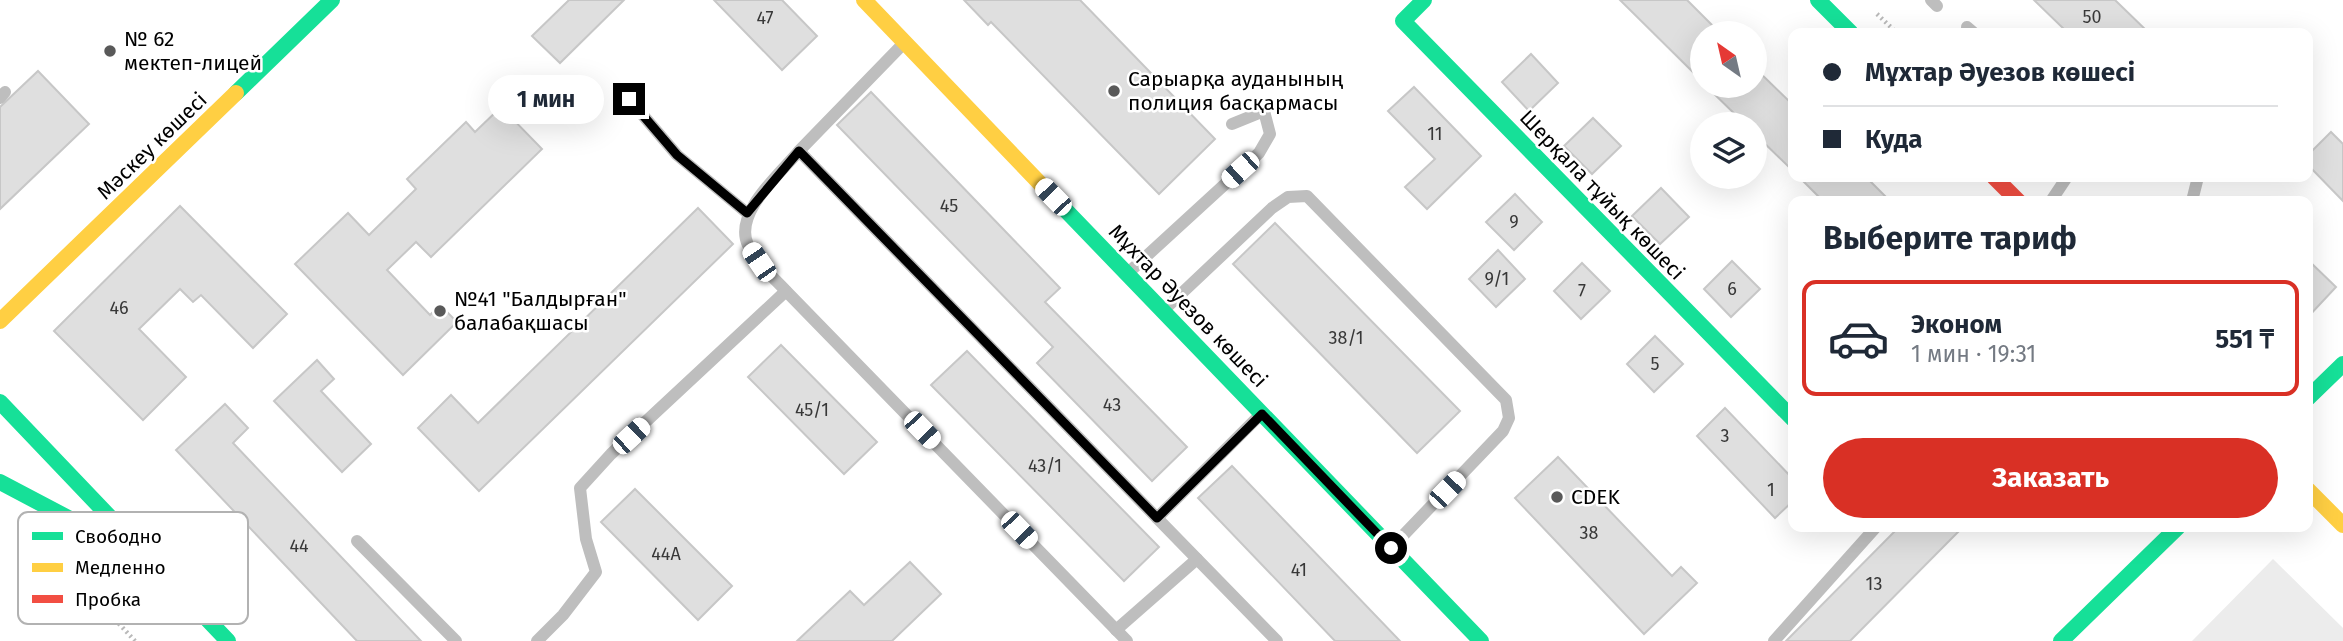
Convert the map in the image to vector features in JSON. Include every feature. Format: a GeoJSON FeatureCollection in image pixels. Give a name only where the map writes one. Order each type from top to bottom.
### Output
{"type":"FeatureCollection","features":[{"type":"Feature","properties":{"kind":"street","name":"Мәскеу көшесі"},"geometry":{"type":"LineString","coordinates":[[0,321],[332,0]]}},
{"type":"Feature","properties":{"kind":"street","name":"Мұхтар Әуезов көшесі"},"geometry":{"type":"LineString","coordinates":[[864,0],[1481,641]]}},
{"type":"Feature","properties":{"kind":"street","name":"Шерқала тұйық көшесі"},"geometry":{"type":"LineString","coordinates":[[1424,0],[1402,21],[1788,414]]}},
{"type":"Feature","properties":{"kind":"street"},"geometry":{"type":"LineString","coordinates":[[1818,0],[1846,28]]}},
{"type":"Feature","properties":{"kind":"street"},"geometry":{"type":"LineString","coordinates":[[1999,182],[2013,196]]}},
{"type":"Feature","properties":{"kind":"street"},"geometry":{"type":"LineString","coordinates":[[2313,393],[2343,364]]}},
{"type":"Feature","properties":{"kind":"street"},"geometry":{"type":"LineString","coordinates":[[0,402],[105,512]]}},
{"type":"Feature","properties":{"kind":"street"},"geometry":{"type":"LineString","coordinates":[[0,482],[56,512]]}},
{"type":"Feature","properties":{"kind":"street"},"geometry":{"type":"LineString","coordinates":[[2313,495],[2343,525]]}},
{"type":"Feature","properties":{"kind":"street"},"geometry":{"type":"LineString","coordinates":[[2062,641],[2173,532]]}},
{"type":"Feature","properties":{"kind":"street"},"geometry":{"type":"LineString","coordinates":[[212,624],[228,641]]}},
{"type":"Feature","properties":{"kind":"lane"},"geometry":{"type":"LineString","coordinates":[[905,42],[799,151],[747,213],[744,230],[747,244],[786,291],[1127,641]]}},
{"type":"Feature","properties":{"kind":"lane"},"geometry":{"type":"LineString","coordinates":[[629,99],[677,155],[747,213]]}},
{"type":"Feature","properties":{"kind":"lane"},"geometry":{"type":"LineString","coordinates":[[1128,274],[1259,153],[1270,135],[1264,111],[1232,124]]}},
{"type":"Feature","properties":{"kind":"lane"},"geometry":{"type":"LineString","coordinates":[[799,151],[1277,641]]}},
{"type":"Feature","properties":{"kind":"lane"},"geometry":{"type":"LineString","coordinates":[[1163,311],[1272,208],[1288,197],[1307,196],[1506,400],[1509,418],[1503,431],[1391,548]]}},
{"type":"Feature","properties":{"kind":"lane"},"geometry":{"type":"LineString","coordinates":[[537,641],[563,615],[596,572],[586,539],[580,488],[611,454],[786,291]]}},
{"type":"Feature","properties":{"kind":"lane"},"geometry":{"type":"LineString","coordinates":[[1157,518],[1262,414]]}},
{"type":"Feature","properties":{"kind":"lane"},"geometry":{"type":"LineString","coordinates":[[1774,641],[1872,532]]}},
{"type":"Feature","properties":{"kind":"lane"},"geometry":{"type":"LineString","coordinates":[[357,541],[456,641]]}},
{"type":"Feature","properties":{"kind":"lane"},"geometry":{"type":"LineString","coordinates":[[1116,630],[1197,559]]}},
{"type":"Feature","properties":{"kind":"path"},"geometry":{"type":"LineString","coordinates":[[1872,8],[1892,28]]}},
{"type":"Feature","properties":{"kind":"path"},"geometry":{"type":"LineString","coordinates":[[119,624],[135,641]]}},
{"type":"Feature","properties":{"kind":"shaded area"},"geometry":{"type":"Polygon","coordinates":[[[2273,559],[2343,628],[2343,641],[2192,641],[2273,559]]]}},
{"type":"Feature","properties":{"kind":"building"},"geometry":{"type":"Polygon","coordinates":[[[569,0],[624,0],[560,63],[532,36],[569,0]]]}},
{"type":"Feature","properties":{"kind":"building"},"geometry":{"type":"Polygon","coordinates":[[[714,0],[782,0],[817,36],[782,70],[714,0]]]}},
{"type":"Feature","properties":{"kind":"building","name":"Сарыарқа ауданының полиция басқармасы"},"geometry":{"type":"Polygon","coordinates":[[[964,0],[1080,0],[1215,139],[1159,194],[991,22],[988,25],[964,0]]]}},
{"type":"Feature","properties":{"kind":"building"},"geometry":{"type":"Polygon","coordinates":[[[1620,0],[1687,0],[1708,21],[1690,21],[1690,69],[1620,0]]]}},
{"type":"Feature","properties":{"kind":"building"},"geometry":{"type":"Polygon","coordinates":[[[2034,0],[2115,0],[2144,28],[2063,28],[2034,0]]]}},
{"type":"Feature","properties":{"kind":"building"},"geometry":{"type":"Polygon","coordinates":[[[1531,54],[1558,83],[1529,111],[1502,82],[1531,54]]]}},
{"type":"Feature","properties":{"kind":"building"},"geometry":{"type":"Polygon","coordinates":[[[38,71],[89,124],[0,209],[0,107],[38,71]]]}},
{"type":"Feature","properties":{"kind":"building"},"geometry":{"type":"Polygon","coordinates":[[[1768,81],[1788,100],[1788,166],[1767,146],[1767,112],[1733,112],[1718,98],[1768,98],[1768,81]]]}},
{"type":"Feature","properties":{"kind":"building"},"geometry":{"type":"Polygon","coordinates":[[[1414,87],[1481,156],[1427,209],[1405,187],[1435,159],[1388,111],[1414,87]]]}},
{"type":"Feature","properties":{"kind":"building"},"geometry":{"type":"Polygon","coordinates":[[[871,92],[1060,288],[1045,302],[1187,447],[1152,481],[1037,363],[1053,347],[837,125],[871,92]]]}},
{"type":"Feature","properties":{"kind":"building"},"geometry":{"type":"Polygon","coordinates":[[[501,107],[542,149],[431,257],[416,242],[387,270],[430,315],[440,305],[457,322],[403,375],[295,264],[348,213],[369,235],[416,189],[407,179],[466,122],[475,132],[501,107]]]}},
{"type":"Feature","properties":{"kind":"building"},"geometry":{"type":"Polygon","coordinates":[[[1593,118],[1621,146],[1592,174],[1564,146],[1593,118]]]}},
{"type":"Feature","properties":{"kind":"building"},"geometry":{"type":"Polygon","coordinates":[[[2331,132],[2343,144],[2343,201],[2313,170],[2313,150],[2331,132]]]}},
{"type":"Feature","properties":{"kind":"building"},"geometry":{"type":"Polygon","coordinates":[[[1804,182],[1871,182],[1885,196],[1818,196],[1804,182]]]}},
{"type":"Feature","properties":{"kind":"building"},"geometry":{"type":"Polygon","coordinates":[[[1661,188],[1689,217],[1660,244],[1632,216],[1661,188]]]}},
{"type":"Feature","properties":{"kind":"building"},"geometry":{"type":"Polygon","coordinates":[[[1515,194],[1542,222],[1514,250],[1486,222],[1515,194]]]}},
{"type":"Feature","properties":{"kind":"building"},"geometry":{"type":"Polygon","coordinates":[[[180,206],[287,314],[253,348],[201,295],[193,302],[180,289],[139,329],[186,377],[143,420],[54,331],[180,206]]]}},
{"type":"Feature","properties":{"kind":"building"},"geometry":{"type":"Polygon","coordinates":[[[698,208],[733,244],[479,491],[418,428],[451,395],[478,423],[698,208]]]}},
{"type":"Feature","properties":{"kind":"building"},"geometry":{"type":"Polygon","coordinates":[[[1275,223],[1460,411],[1417,453],[1233,264],[1275,223]]]}},
{"type":"Feature","properties":{"kind":"building"},"geometry":{"type":"Polygon","coordinates":[[[1498,250],[1525,279],[1496,307],[1469,279],[1498,250]]]}},
{"type":"Feature","properties":{"kind":"building"},"geometry":{"type":"Polygon","coordinates":[[[1732,261],[1760,289],[1731,317],[1704,289],[1732,261]]]}},
{"type":"Feature","properties":{"kind":"building"},"geometry":{"type":"Polygon","coordinates":[[[1582,263],[1610,291],[1581,319],[1554,291],[1582,263]]]}},
{"type":"Feature","properties":{"kind":"building"},"geometry":{"type":"Polygon","coordinates":[[[2313,265],[2336,287],[2313,312],[2313,265]]]}},
{"type":"Feature","properties":{"kind":"building"},"geometry":{"type":"Polygon","coordinates":[[[1655,336],[1683,364],[1654,392],[1627,364],[1655,336]]]}},
{"type":"Feature","properties":{"kind":"building"},"geometry":{"type":"Polygon","coordinates":[[[781,345],[877,442],[844,474],[748,377],[781,345]]]}},
{"type":"Feature","properties":{"kind":"building"},"geometry":{"type":"Polygon","coordinates":[[[967,351],[1159,547],[1124,581],[931,385],[967,351]]]}},
{"type":"Feature","properties":{"kind":"building"},"geometry":{"type":"Polygon","coordinates":[[[317,360],[334,379],[321,391],[371,444],[342,472],[274,401],[317,360]]]}},
{"type":"Feature","properties":{"kind":"building"},"geometry":{"type":"Polygon","coordinates":[[[225,404],[248,428],[233,443],[421,641],[357,641],[248,526],[248,512],[235,512],[176,450],[225,404]]]}},
{"type":"Feature","properties":{"kind":"building"},"geometry":{"type":"Polygon","coordinates":[[[1725,408],[1788,474],[1788,506],[1775,518],[1697,436],[1725,408]]]}},
{"type":"Feature","properties":{"kind":"building"},"geometry":{"type":"Polygon","coordinates":[[[1558,457],[1672,576],[1681,567],[1697,583],[1644,634],[1515,498],[1558,457]]]}},
{"type":"Feature","properties":{"kind":"building"},"geometry":{"type":"Polygon","coordinates":[[[1232,466],[1400,641],[1335,641],[1198,498],[1232,466]]]}},
{"type":"Feature","properties":{"kind":"building"},"geometry":{"type":"Polygon","coordinates":[[[635,489],[732,586],[698,620],[601,522],[635,489]]]}},
{"type":"Feature","properties":{"kind":"building"},"geometry":{"type":"Polygon","coordinates":[[[1894,532],[1958,532],[1850,641],[1786,641],[1894,532]]]}},
{"type":"Feature","properties":{"kind":"building"},"geometry":{"type":"Polygon","coordinates":[[[910,562],[941,594],[892,641],[797,641],[850,591],[864,605],[910,562]]]}},
{"type":"Feature","properties":{"kind":"traffic: fast"},"geometry":{"type":"LineString","coordinates":[[236,93],[332,0]]}},
{"type":"Feature","properties":{"kind":"traffic: fast"},"geometry":{"type":"LineString","coordinates":[[1424,0],[1403,21],[1788,414]]}},
{"type":"Feature","properties":{"kind":"traffic: fast"},"geometry":{"type":"LineString","coordinates":[[1818,0],[1846,28]]}},
{"type":"Feature","properties":{"kind":"traffic: fast"},"geometry":{"type":"LineString","coordinates":[[1052,196],[1481,641]]}},
{"type":"Feature","properties":{"kind":"traffic: fast"},"geometry":{"type":"LineString","coordinates":[[2313,393],[2343,364]]}},
{"type":"Feature","properties":{"kind":"traffic: fast"},"geometry":{"type":"LineString","coordinates":[[0,402],[105,512]]}},
{"type":"Feature","properties":{"kind":"traffic: fast"},"geometry":{"type":"LineString","coordinates":[[0,482],[57,512]]}},
{"type":"Feature","properties":{"kind":"traffic: fast"},"geometry":{"type":"LineString","coordinates":[[2061,641],[2173,532]]}},
{"type":"Feature","properties":{"kind":"traffic: fast"},"geometry":{"type":"LineString","coordinates":[[212,624],[228,641]]}},
{"type":"Feature","properties":{"kind":"traffic: slow"},"geometry":{"type":"LineString","coordinates":[[864,0],[1052,196]]}},
{"type":"Feature","properties":{"kind":"traffic: slow"},"geometry":{"type":"LineString","coordinates":[[0,321],[236,93]]}},
{"type":"Feature","properties":{"kind":"traffic: slow"},"geometry":{"type":"LineString","coordinates":[[2313,495],[2343,525]]}},
{"type":"Feature","properties":{"kind":"traffic: jam"},"geometry":{"type":"LineString","coordinates":[[1999,182],[2013,196]]}},
{"type":"Feature","properties":{"kind":"place","name":"№ 62 мектеп-лицей"},"geometry":{"type":"Point","coordinates":[110,51]}},
{"type":"Feature","properties":{"kind":"place","name":"Сарыарқа ауданының полиция басқармасы"},"geometry":{"type":"Point","coordinates":[1114,91]}},
{"type":"Feature","properties":{"kind":"place","name":"№41 \"Балдырған\" балабақшасы"},"geometry":{"type":"Point","coordinates":[440,311]}},
{"type":"Feature","properties":{"kind":"place","name":"CDEK"},"geometry":{"type":"Point","coordinates":[1557,497]}},
{"type":"Feature","properties":{"kind":"route"},"geometry":{"type":"LineString","coordinates":[[629,99],[677,155],[747,213],[799,151],[1157,518],[1262,414],[1391,548]]}}]}
